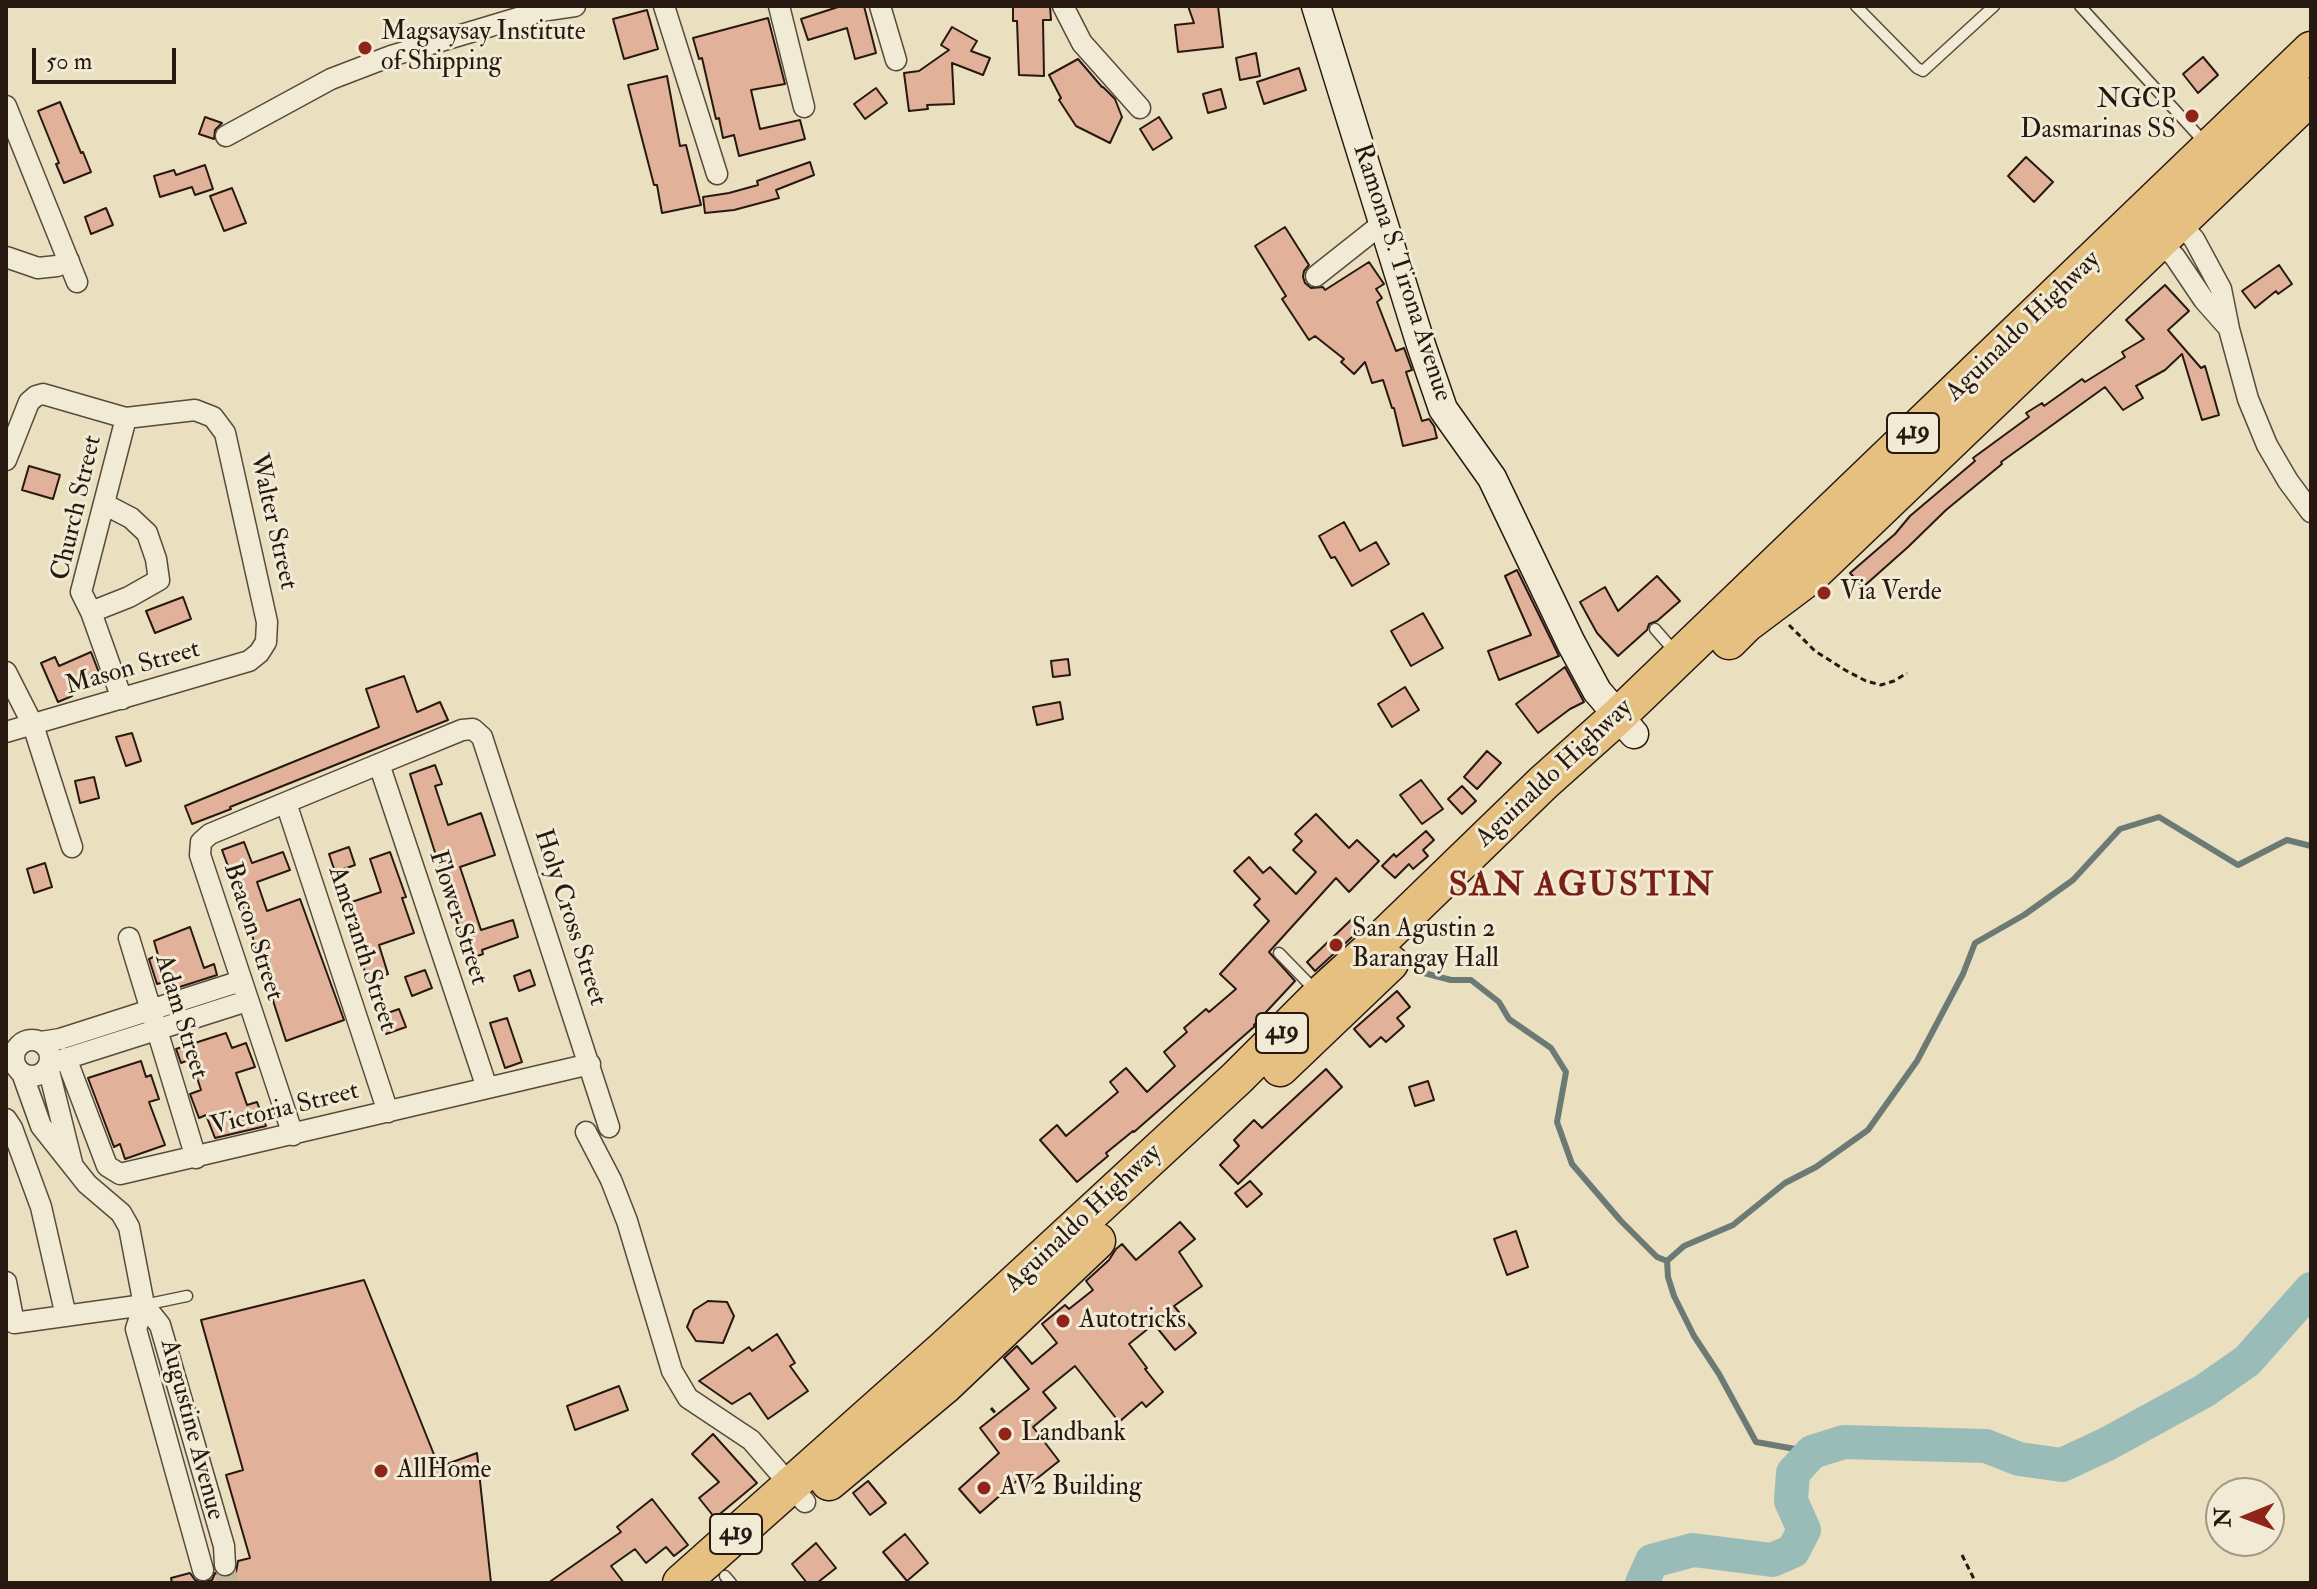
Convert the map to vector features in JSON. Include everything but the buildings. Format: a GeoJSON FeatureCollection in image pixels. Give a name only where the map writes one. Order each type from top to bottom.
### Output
{"type":"FeatureCollection","features":[{"type":"Feature","properties":{"kind":"highway","name":"Aguinaldo Highway"},"geometry":{"type":"LineString","coordinates":[[681,1583],[798,1493],[954,1359],[1329,1005],[1385,936],[1543,783],[1626,725],[1746,624],[1810,576],[2162,224],[2220,161],[2311,50]]}},
{"type":"Feature","properties":{"kind":"highway","name":"Aguinaldo Highway"},"geometry":{"type":"LineString","coordinates":[[2220,161],[2311,96]]}},
{"type":"Feature","properties":{"kind":"highway","name":"Aguinaldo Highway"},"geometry":{"type":"LineString","coordinates":[[1626,725],[1679,657],[2162,224]]}},
{"type":"Feature","properties":{"kind":"highway","name":"Aguinaldo Highway"},"geometry":{"type":"LineString","coordinates":[[724,1581],[798,1493]]}},
{"type":"Feature","properties":{"kind":"street"},"geometry":{"type":"LineString","coordinates":[[226,136],[331,79],[367,65],[541,11],[575,6]]}},
{"type":"Feature","properties":{"kind":"street"},"geometry":{"type":"LineString","coordinates":[[664,6],[717,174]]}},
{"type":"Feature","properties":{"kind":"street"},"geometry":{"type":"LineString","coordinates":[[779,6],[804,107]]}},
{"type":"Feature","properties":{"kind":"street"},"geometry":{"type":"LineString","coordinates":[[880,6],[896,60]]}},
{"type":"Feature","properties":{"kind":"street"},"geometry":{"type":"LineString","coordinates":[[1063,6],[1082,43],[1140,108]]}},
{"type":"Feature","properties":{"kind":"street","name":"Ramona S. Tirona Avenue"},"geometry":{"type":"LineString","coordinates":[[1316,6],[1443,409],[1492,478],[1597,691],[1626,725]]}},
{"type":"Feature","properties":{"kind":"street"},"geometry":{"type":"LineString","coordinates":[[7,112],[77,282]]}},
{"type":"Feature","properties":{"kind":"street"},"geometry":{"type":"LineString","coordinates":[[1316,276],[1383,223]]}},
{"type":"Feature","properties":{"kind":"street"},"geometry":{"type":"LineString","coordinates":[[2162,224],[2194,239],[2221,289],[2248,399],[2267,445],[2311,512]]}},
{"type":"Feature","properties":{"kind":"street"},"geometry":{"type":"LineString","coordinates":[[6,257],[38,268],[69,261]]}},
{"type":"Feature","properties":{"kind":"street"},"geometry":{"type":"LineString","coordinates":[[6,460],[29,402],[36,396],[43,394],[126,418]]}},
{"type":"Feature","properties":{"kind":"street","name":"Walter Street"},"geometry":{"type":"LineString","coordinates":[[126,418],[195,410],[213,417],[225,433],[267,622],[266,642]]}},
{"type":"Feature","properties":{"kind":"street","name":"Church Street"},"geometry":{"type":"LineString","coordinates":[[122,699],[81,592],[126,418]]}},
{"type":"Feature","properties":{"kind":"street"},"geometry":{"type":"LineString","coordinates":[[91,612],[129,597],[159,580],[147,533],[131,518],[104,504]]}},
{"type":"Feature","properties":{"kind":"street","name":"Mason Street"},"geometry":{"type":"LineString","coordinates":[[6,732],[249,661],[266,642]]}},
{"type":"Feature","properties":{"kind":"street"},"geometry":{"type":"LineString","coordinates":[[6,672],[33,725],[72,847]]}},
{"type":"Feature","properties":{"kind":"street","name":"Beacon Street"},"geometry":{"type":"LineString","coordinates":[[293,1135],[247,1001],[200,848],[201,842],[210,834],[462,730],[473,729]]}},
{"type":"Feature","properties":{"kind":"street","name":"Holy Cross Street"},"geometry":{"type":"LineString","coordinates":[[473,729],[482,737],[609,1127]]}},
{"type":"Feature","properties":{"kind":"street","name":"Flower Street"},"geometry":{"type":"LineString","coordinates":[[379,764],[487,1088]]}},
{"type":"Feature","properties":{"kind":"street","name":"Ameranth Street"},"geometry":{"type":"LineString","coordinates":[[286,803],[388,1112]]}},
{"type":"Feature","properties":{"kind":"street","name":"Adam Street"},"geometry":{"type":"LineString","coordinates":[[129,938],[196,1158]]}},
{"type":"Feature","properties":{"kind":"street"},"geometry":{"type":"LineString","coordinates":[[241,981],[154,1021],[54,1063],[36,1076],[14,1060],[17,1049],[27,1041],[60,1039],[154,1021],[247,1001]]}},
{"type":"Feature","properties":{"kind":"street"},"geometry":{"type":"LineString","coordinates":[[41,1042],[54,1063],[74,1170]]}},
{"type":"Feature","properties":{"kind":"street","name":"Augustine Avenue"},"geometry":{"type":"LineString","coordinates":[[14,1060],[41,1126],[74,1170],[121,1213],[129,1227],[144,1305],[160,1325],[224,1546],[225,1565]]}},
{"type":"Feature","properties":{"kind":"street","name":"Victoria Street"},"geometry":{"type":"LineString","coordinates":[[54,1063],[107,1166],[112,1172],[127,1174],[590,1064]]}},
{"type":"Feature","properties":{"kind":"street"},"geometry":{"type":"LineString","coordinates":[[6,1119],[41,1207],[66,1316]]}},
{"type":"Feature","properties":{"kind":"street"},"geometry":{"type":"LineString","coordinates":[[586,1132],[611,1180],[627,1221],[672,1371],[688,1398],[751,1440],[798,1493]]}},
{"type":"Feature","properties":{"kind":"street"},"geometry":{"type":"LineString","coordinates":[[7,1288],[10,1323],[144,1305]]}},
{"type":"Feature","properties":{"kind":"street","name":"Augustine Avenue"},"geometry":{"type":"LineString","coordinates":[[144,1305],[136,1329],[203,1570]]}},
{"type":"Feature","properties":{"kind":"lane"},"geometry":{"type":"LineString","coordinates":[[1856,6],[1923,71],[1994,6]]}},
{"type":"Feature","properties":{"kind":"lane"},"geometry":{"type":"LineString","coordinates":[[2080,6],[2220,161]]}},
{"type":"Feature","properties":{"kind":"lane"},"geometry":{"type":"LineString","coordinates":[[1655,629],[1679,657]]}},
{"type":"Feature","properties":{"kind":"lane"},"geometry":{"type":"LineString","coordinates":[[1279,953],[1329,1005]]}},
{"type":"Feature","properties":{"kind":"lane"},"geometry":{"type":"LineString","coordinates":[[144,1305],[187,1296]]}},
{"type":"Feature","properties":{"kind":"path"},"geometry":{"type":"LineString","coordinates":[[1770,606],[1815,651],[1855,676],[1881,685],[1907,673]]}},
{"type":"Feature","properties":{"kind":"path"},"geometry":{"type":"LineString","coordinates":[[991,1408],[997,1415]]}},
{"type":"Feature","properties":{"kind":"path"},"geometry":{"type":"LineString","coordinates":[[1962,1555],[1976,1583]]}},
{"type":"Feature","properties":{"kind":"waterway"},"geometry":{"type":"LineString","coordinates":[[1667,1261],[1684,1246],[1733,1225],[1785,1183],[1816,1167],[1868,1130],[1917,1061],[1963,974],[1975,943],[2024,915],[2073,880],[2120,829],[2159,817],[2238,865],[2287,840],[2311,846]]}},
{"type":"Feature","properties":{"kind":"waterway"},"geometry":{"type":"LineString","coordinates":[[1416,971],[1451,980],[1471,980],[1499,1002],[1509,1019],[1551,1048],[1566,1072],[1557,1122],[1572,1164],[1621,1221],[1657,1257],[1667,1261]]}},
{"type":"Feature","properties":{"kind":"waterway"},"geometry":{"type":"LineString","coordinates":[[1667,1261],[1674,1296],[1756,1442],[1812,1452]]}},
{"type":"Feature","properties":{"kind":"waterway"},"geometry":{"type":"LineString","coordinates":[[1642,1583],[1652,1561],[1693,1550],[1772,1560],[1793,1551],[1804,1530],[1791,1501],[1793,1473],[1812,1452],[1844,1442],[1986,1446],[2019,1459],[2062,1465],[2204,1391],[2247,1361],[2311,1289]]}},
{"type":"Feature","properties":{"kind":"tunnel"},"geometry":{"type":"LineString","coordinates":[[225,1565],[228,1583]]}},
{"type":"Feature","properties":{"kind":"place","name":"Magsaysay Institute of Shipping"},"geometry":{"type":"Point","coordinates":[365,48]}},
{"type":"Feature","properties":{"kind":"place","name":"NGCP Dasmarinas SS"},"geometry":{"type":"Point","coordinates":[2192,116]}},
{"type":"Feature","properties":{"kind":"place","name":"Via Verde"},"geometry":{"type":"Point","coordinates":[1824,593]}},
{"type":"Feature","properties":{"kind":"place","name":"San Agustin 2 Barangay Hall"},"geometry":{"type":"Point","coordinates":[1336,945]}},
{"type":"Feature","properties":{"kind":"place","name":"Autotricks"},"geometry":{"type":"Point","coordinates":[1063,1321]}},
{"type":"Feature","properties":{"kind":"place","name":"Landbank"},"geometry":{"type":"Point","coordinates":[1005,1434]}},
{"type":"Feature","properties":{"kind":"place","name":"AllHome"},"geometry":{"type":"Point","coordinates":[381,1471]}},
{"type":"Feature","properties":{"kind":"place","name":"AV2 Building"},"geometry":{"type":"Point","coordinates":[984,1488]}},
{"type":"Feature","properties":{"kind":"district","name":"SAN AGUSTIN"},"geometry":{"type":"Point","coordinates":[1582,888]}}]}
